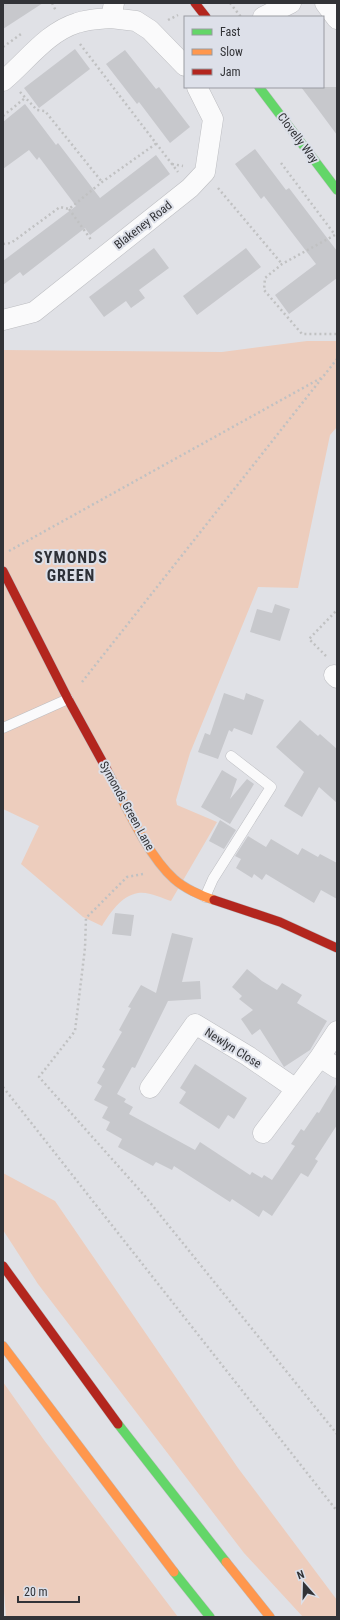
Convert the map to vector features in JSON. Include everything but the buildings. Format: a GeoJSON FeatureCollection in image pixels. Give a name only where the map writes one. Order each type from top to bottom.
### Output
{"type":"FeatureCollection","features":[{"type":"Feature","properties":{"kind":"main road"},"geometry":{"type":"LineString","coordinates":[[196,4],[205,16]]}},
{"type":"Feature","properties":{"kind":"main road","name":"Clovelly Way"},"geometry":{"type":"LineString","coordinates":[[260,88],[337,190]]}},
{"type":"Feature","properties":{"kind":"main road","name":"Symonds Green Lane"},"geometry":{"type":"LineString","coordinates":[[3,571],[68,699],[148,845],[165,870],[175,880],[205,897],[280,922],[337,948]]}},
{"type":"Feature","properties":{"kind":"main road"},"geometry":{"type":"LineString","coordinates":[[3,1266],[134,1445],[270,1617]]}},
{"type":"Feature","properties":{"kind":"main road"},"geometry":{"type":"LineString","coordinates":[[3,1346],[140,1530],[210,1617]]}},
{"type":"Feature","properties":{"kind":"street"},"geometry":{"type":"LineString","coordinates":[[265,16],[291,3]]}},
{"type":"Feature","properties":{"kind":"street"},"geometry":{"type":"LineString","coordinates":[[325,3],[337,19]]}},
{"type":"Feature","properties":{"kind":"street"},"geometry":{"type":"LineString","coordinates":[[5,79],[54,35],[67,27],[112,11],[136,20],[150,30],[184,65]]}},
{"type":"Feature","properties":{"kind":"street"},"geometry":{"type":"LineString","coordinates":[[197,88],[213,120],[205,172]]}},
{"type":"Feature","properties":{"kind":"street","name":"Blakeney Road"},"geometry":{"type":"LineString","coordinates":[[3,320],[34,312],[190,188],[205,172]]}},
{"type":"Feature","properties":{"kind":"street","name":"Newlyn Close"},"geometry":{"type":"LineString","coordinates":[[150,1088],[195,1024],[248,1056],[296,1089]]}},
{"type":"Feature","properties":{"kind":"street"},"geometry":{"type":"LineString","coordinates":[[263,1133],[320,1057],[337,1030]]}},
{"type":"Feature","properties":{"kind":"street"},"geometry":{"type":"LineString","coordinates":[[320,1057],[337,1068]]}},
{"type":"Feature","properties":{"kind":"lane"},"geometry":{"type":"LineString","coordinates":[[3,728],[68,699]]}},
{"type":"Feature","properties":{"kind":"lane"},"geometry":{"type":"LineString","coordinates":[[205,897],[213,878],[271,787],[231,756]]}},
{"type":"Feature","properties":{"kind":"path"},"geometry":{"type":"LineString","coordinates":[[52,3],[67,27],[190,188]]}},
{"type":"Feature","properties":{"kind":"path"},"geometry":{"type":"LineString","coordinates":[[230,3],[240,16]]}},
{"type":"Feature","properties":{"kind":"path"},"geometry":{"type":"LineString","coordinates":[[150,30],[196,4]]}},
{"type":"Feature","properties":{"kind":"path"},"geometry":{"type":"LineString","coordinates":[[5,79],[37,110],[45,111],[102,182]]}},
{"type":"Feature","properties":{"kind":"path"},"geometry":{"type":"LineString","coordinates":[[3,116],[25,98]]}},
{"type":"Feature","properties":{"kind":"path"},"geometry":{"type":"LineString","coordinates":[[69,209],[102,182],[157,143]]}},
{"type":"Feature","properties":{"kind":"path"},"geometry":{"type":"LineString","coordinates":[[281,163],[336,235],[282,264],[265,278],[264,290],[302,334],[337,334]]}},
{"type":"Feature","properties":{"kind":"path"},"geometry":{"type":"LineString","coordinates":[[172,164],[205,172],[282,264]]}},
{"type":"Feature","properties":{"kind":"path"},"geometry":{"type":"LineString","coordinates":[[3,244],[11,243],[60,207],[69,209],[104,256]]}},
{"type":"Feature","properties":{"kind":"path"},"geometry":{"type":"LineString","coordinates":[[68,699],[337,359]]}},
{"type":"Feature","properties":{"kind":"path"},"geometry":{"type":"LineString","coordinates":[[3,555],[324,377]]}},
{"type":"Feature","properties":{"kind":"path"},"geometry":{"type":"LineString","coordinates":[[335,677],[333,662],[309,640],[337,610]]}},
{"type":"Feature","properties":{"kind":"path"},"geometry":{"type":"LineString","coordinates":[[165,870],[127,877],[86,918],[85,948],[75,1031],[38,1077],[144,1195],[337,1434]]}},
{"type":"Feature","properties":{"kind":"path"},"geometry":{"type":"LineString","coordinates":[[3,1087],[337,1510]]}},
{"type":"Feature","properties":{"kind":"shaded area","name":"SYMONDS GREEN"},"geometry":{"type":"Polygon","coordinates":[[[307,341],[337,341],[337,427],[330,435],[298,588],[258,587],[190,753],[176,800],[177,805],[217,822],[171,901],[146,893],[132,895],[121,901],[102,926],[83,917],[21,864],[39,826],[3,809],[3,350],[222,352],[307,341]]]}},
{"type":"Feature","properties":{"kind":"shaded area"},"geometry":{"type":"Polygon","coordinates":[[[3,1173],[55,1201],[238,1468],[337,1600],[337,1617],[303,1617],[244,1553],[38,1284],[3,1230],[3,1173]]]}},
{"type":"Feature","properties":{"kind":"shaded area"},"geometry":{"type":"Polygon","coordinates":[[[3,1382],[44,1440],[178,1617],[6,1617],[3,1578],[3,1382]]]}},
{"type":"Feature","properties":{"kind":"traffic: fast"},"geometry":{"type":"LineString","coordinates":[[260,88],[337,190]]}},
{"type":"Feature","properties":{"kind":"traffic: fast"},"geometry":{"type":"LineString","coordinates":[[118,1424],[226,1562]]}},
{"type":"Feature","properties":{"kind":"traffic: fast"},"geometry":{"type":"LineString","coordinates":[[174,1572],[210,1617]]}},
{"type":"Feature","properties":{"kind":"traffic: slow"},"geometry":{"type":"LineString","coordinates":[[107,770],[145,842],[164,869],[183,886],[214,900]]}},
{"type":"Feature","properties":{"kind":"traffic: slow"},"geometry":{"type":"LineString","coordinates":[[3,1346],[174,1572]]}},
{"type":"Feature","properties":{"kind":"traffic: slow"},"geometry":{"type":"LineString","coordinates":[[226,1562],[270,1617]]}},
{"type":"Feature","properties":{"kind":"traffic: jam"},"geometry":{"type":"LineString","coordinates":[[195,3],[205,16]]}},
{"type":"Feature","properties":{"kind":"traffic: jam"},"geometry":{"type":"LineString","coordinates":[[3,571],[68,699],[107,770]]}},
{"type":"Feature","properties":{"kind":"traffic: jam"},"geometry":{"type":"LineString","coordinates":[[214,900],[280,922],[337,948]]}},
{"type":"Feature","properties":{"kind":"traffic: jam"},"geometry":{"type":"LineString","coordinates":[[3,1266],[118,1424]]}},
{"type":"Feature","properties":{"kind":"district","name":"SYMONDS GREEN"},"geometry":{"type":"Point","coordinates":[71,566]}}]}
